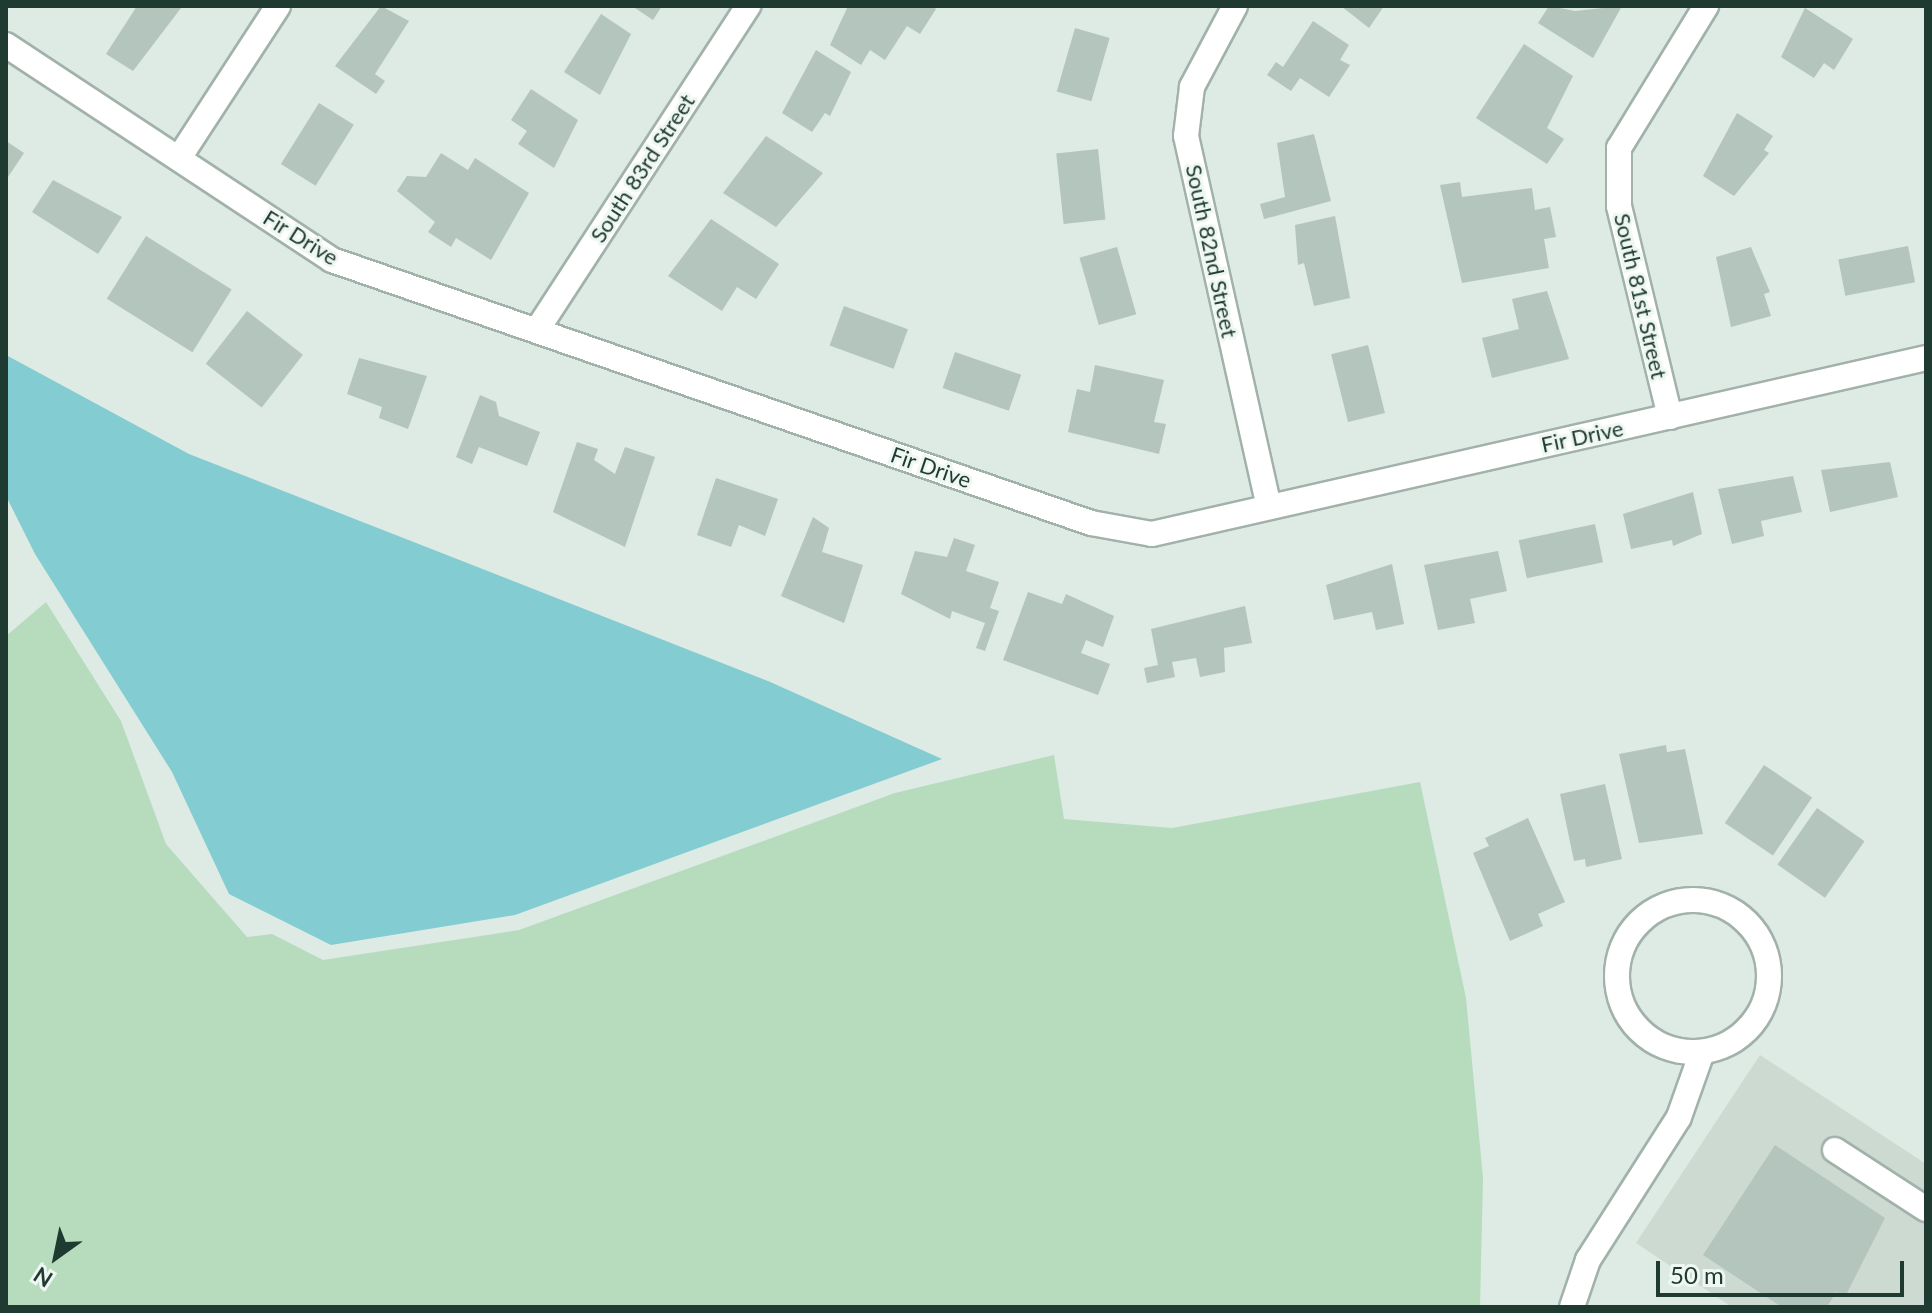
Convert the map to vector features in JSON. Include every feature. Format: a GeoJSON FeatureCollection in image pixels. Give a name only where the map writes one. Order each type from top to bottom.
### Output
{"type":"FeatureCollection","features":[{"type":"Feature","properties":{"kind":"street"},"geometry":{"type":"LineString","coordinates":[[179,158],[278,6]]}},
{"type":"Feature","properties":{"kind":"street","name":"South 83rd Street"},"geometry":{"type":"LineString","coordinates":[[537,330],[748,6]]}},
{"type":"Feature","properties":{"kind":"street","name":"South 82nd Street"},"geometry":{"type":"LineString","coordinates":[[1235,6],[1192,87],[1186,136],[1268,504]]}},
{"type":"Feature","properties":{"kind":"street","name":"South 81st Street"},"geometry":{"type":"LineString","coordinates":[[1670,417],[1619,206],[1619,148],[1706,6]]}},
{"type":"Feature","properties":{"kind":"street","name":"Fir Drive"},"geometry":{"type":"LineString","coordinates":[[6,45],[332,260],[1091,523],[1152,534],[1268,504],[1926,358]]}},
{"type":"Feature","properties":{"kind":"street"},"geometry":{"type":"LineString","coordinates":[[1572,1307],[1588,1260],[1679,1117],[1702,1052],[1747,1031],[1769,986],[1768,961],[1742,918],[1696,899],[1671,902],[1630,931],[1616,979],[1634,1025],[1676,1051],[1702,1052]]}},
{"type":"Feature","properties":{"kind":"street"},"geometry":{"type":"LineString","coordinates":[[1835,1150],[1926,1209]]}},
{"type":"Feature","properties":{"kind":"shaded area"},"geometry":{"type":"Polygon","coordinates":[[[1760,1055],[1926,1164],[1926,1307],[1732,1307],[1636,1243],[1760,1055]]]}},
{"type":"Feature","properties":{"kind":"green space"},"geometry":{"type":"Polygon","coordinates":[[[46,602],[121,721],[166,844],[247,937],[272,934],[323,960],[519,930],[895,793],[1054,755],[1064,819],[1172,828],[1420,782],[1466,998],[1483,1178],[1480,1307],[6,1307],[6,636],[46,602]]]}},
{"type":"Feature","properties":{"kind":"water"},"geometry":{"type":"Polygon","coordinates":[[[6,355],[189,454],[768,681],[942,759],[515,915],[331,945],[229,894],[172,772],[35,554],[6,496],[6,355]]]}},
{"type":"Feature","properties":{"kind":"building"},"geometry":{"type":"Polygon","coordinates":[[[137,6],[181,8],[133,71],[106,54],[137,6]]]}},
{"type":"Feature","properties":{"kind":"building"},"geometry":{"type":"Polygon","coordinates":[[[381,6],[409,21],[375,74],[385,81],[376,94],[335,66],[381,6]]]}},
{"type":"Feature","properties":{"kind":"building"},"geometry":{"type":"Polygon","coordinates":[[[632,6],[662,6],[653,20],[632,6]]]}},
{"type":"Feature","properties":{"kind":"building"},"geometry":{"type":"Polygon","coordinates":[[[848,6],[932,6],[936,9],[920,34],[907,26],[885,60],[870,50],[861,65],[830,45],[848,6]]]}},
{"type":"Feature","properties":{"kind":"building"},"geometry":{"type":"Polygon","coordinates":[[[1341,6],[1384,6],[1369,28],[1341,6]]]}},
{"type":"Feature","properties":{"kind":"building"},"geometry":{"type":"Polygon","coordinates":[[[1549,6],[1575,11],[1622,6],[1593,58],[1538,23],[1549,6]]]}},
{"type":"Feature","properties":{"kind":"building"},"geometry":{"type":"Polygon","coordinates":[[[1805,8],[1853,39],[1834,70],[1824,63],[1814,78],[1781,57],[1805,8]]]}},
{"type":"Feature","properties":{"kind":"building"},"geometry":{"type":"Polygon","coordinates":[[[601,14],[631,34],[600,95],[564,72],[601,14]]]}},
{"type":"Feature","properties":{"kind":"building"},"geometry":{"type":"Polygon","coordinates":[[[1313,21],[1349,45],[1340,60],[1350,65],[1329,97],[1300,78],[1291,91],[1267,75],[1276,62],[1283,67],[1313,21]]]}},
{"type":"Feature","properties":{"kind":"building"},"geometry":{"type":"Polygon","coordinates":[[[1075,28],[1110,38],[1091,101],[1057,91],[1075,28]]]}},
{"type":"Feature","properties":{"kind":"building"},"geometry":{"type":"Polygon","coordinates":[[[1524,44],[1573,76],[1547,128],[1564,139],[1547,164],[1476,118],[1524,44]]]}},
{"type":"Feature","properties":{"kind":"building"},"geometry":{"type":"Polygon","coordinates":[[[816,50],[851,72],[830,116],[825,113],[812,132],[782,113],[816,50]]]}},
{"type":"Feature","properties":{"kind":"building"},"geometry":{"type":"Polygon","coordinates":[[[531,89],[578,120],[554,168],[518,144],[527,131],[511,120],[531,89]]]}},
{"type":"Feature","properties":{"kind":"building"},"geometry":{"type":"Polygon","coordinates":[[[319,103],[354,125],[316,186],[281,164],[319,103]]]}},
{"type":"Feature","properties":{"kind":"building"},"geometry":{"type":"Polygon","coordinates":[[[1737,113],[1773,136],[1764,150],[1769,153],[1734,196],[1703,176],[1737,113]]]}},
{"type":"Feature","properties":{"kind":"building"},"geometry":{"type":"Polygon","coordinates":[[[1314,134],[1331,201],[1264,219],[1260,204],[1285,197],[1277,143],[1314,134]]]}},
{"type":"Feature","properties":{"kind":"building"},"geometry":{"type":"Polygon","coordinates":[[[766,136],[823,173],[776,227],[723,193],[766,136]]]}},
{"type":"Feature","properties":{"kind":"building"},"geometry":{"type":"Polygon","coordinates":[[[6,141],[24,153],[6,180],[6,141]]]}},
{"type":"Feature","properties":{"kind":"building"},"geometry":{"type":"Polygon","coordinates":[[[1098,149],[1105,220],[1064,224],[1056,153],[1098,149]]]}},
{"type":"Feature","properties":{"kind":"building"},"geometry":{"type":"Polygon","coordinates":[[[441,153],[468,170],[475,158],[529,193],[491,260],[456,238],[451,247],[428,232],[435,222],[397,191],[407,176],[426,177],[441,153]]]}},
{"type":"Feature","properties":{"kind":"building"},"geometry":{"type":"Polygon","coordinates":[[[53,180],[122,217],[98,254],[32,212],[53,180]]]}},
{"type":"Feature","properties":{"kind":"building"},"geometry":{"type":"Polygon","coordinates":[[[1460,182],[1462,197],[1532,188],[1535,210],[1550,207],[1556,237],[1544,239],[1549,268],[1462,283],[1440,185],[1460,182]]]}},
{"type":"Feature","properties":{"kind":"building"},"geometry":{"type":"Polygon","coordinates":[[[1335,216],[1350,298],[1314,306],[1304,263],[1298,265],[1295,225],[1335,216]]]}},
{"type":"Feature","properties":{"kind":"building"},"geometry":{"type":"Polygon","coordinates":[[[711,219],[779,264],[756,299],[737,287],[722,311],[668,276],[711,219]]]}},
{"type":"Feature","properties":{"kind":"building"},"geometry":{"type":"Polygon","coordinates":[[[146,236],[232,290],[192,352],[107,299],[146,236]]]}},
{"type":"Feature","properties":{"kind":"building"},"geometry":{"type":"Polygon","coordinates":[[[1908,246],[1915,282],[1845,296],[1838,260],[1908,246]]]}},
{"type":"Feature","properties":{"kind":"building"},"geometry":{"type":"Polygon","coordinates":[[[1117,247],[1136,314],[1099,325],[1080,258],[1117,247]]]}},
{"type":"Feature","properties":{"kind":"building"},"geometry":{"type":"Polygon","coordinates":[[[1751,247],[1770,292],[1764,294],[1771,316],[1731,327],[1716,257],[1751,247]]]}},
{"type":"Feature","properties":{"kind":"building"},"geometry":{"type":"Polygon","coordinates":[[[1547,291],[1569,359],[1492,378],[1482,338],[1519,329],[1512,299],[1547,291]]]}},
{"type":"Feature","properties":{"kind":"building"},"geometry":{"type":"Polygon","coordinates":[[[844,306],[908,329],[894,369],[830,345],[844,306]]]}},
{"type":"Feature","properties":{"kind":"building"},"geometry":{"type":"Polygon","coordinates":[[[247,311],[303,355],[262,408],[206,364],[247,311]]]}},
{"type":"Feature","properties":{"kind":"building"},"geometry":{"type":"Polygon","coordinates":[[[1368,345],[1385,413],[1348,422],[1331,354],[1368,345]]]}},
{"type":"Feature","properties":{"kind":"building"},"geometry":{"type":"Polygon","coordinates":[[[955,352],[1021,375],[1009,411],[943,388],[955,352]]]}},
{"type":"Feature","properties":{"kind":"building"},"geometry":{"type":"Polygon","coordinates":[[[359,358],[427,376],[408,429],[379,418],[382,407],[347,394],[359,358]]]}},
{"type":"Feature","properties":{"kind":"building"},"geometry":{"type":"Polygon","coordinates":[[[1095,365],[1164,380],[1154,422],[1166,424],[1159,454],[1068,432],[1077,389],[1090,392],[1095,365]]]}},
{"type":"Feature","properties":{"kind":"building"},"geometry":{"type":"Polygon","coordinates":[[[480,395],[496,402],[499,416],[540,432],[527,466],[479,447],[472,464],[456,457],[480,395]]]}},
{"type":"Feature","properties":{"kind":"building"},"geometry":{"type":"Polygon","coordinates":[[[577,442],[598,449],[594,460],[615,474],[625,447],[655,457],[625,547],[553,512],[577,442]]]}},
{"type":"Feature","properties":{"kind":"building"},"geometry":{"type":"Polygon","coordinates":[[[1890,462],[1898,497],[1830,512],[1821,470],[1890,462]]]}},
{"type":"Feature","properties":{"kind":"building"},"geometry":{"type":"Polygon","coordinates":[[[1793,476],[1802,512],[1761,521],[1764,536],[1732,544],[1718,489],[1793,476]]]}},
{"type":"Feature","properties":{"kind":"building"},"geometry":{"type":"Polygon","coordinates":[[[716,478],[778,499],[765,536],[739,525],[731,547],[697,535],[716,478]]]}},
{"type":"Feature","properties":{"kind":"building"},"geometry":{"type":"Polygon","coordinates":[[[1693,492],[1702,534],[1673,546],[1672,540],[1631,549],[1623,514],[1693,492]]]}},
{"type":"Feature","properties":{"kind":"building"},"geometry":{"type":"Polygon","coordinates":[[[813,517],[829,528],[822,552],[863,565],[844,623],[781,596],[813,517]]]}},
{"type":"Feature","properties":{"kind":"building"},"geometry":{"type":"Polygon","coordinates":[[[1595,524],[1603,562],[1527,578],[1519,540],[1595,524]]]}},
{"type":"Feature","properties":{"kind":"building"},"geometry":{"type":"Polygon","coordinates":[[[954,538],[975,545],[966,571],[999,582],[990,608],[999,611],[985,651],[976,648],[985,623],[952,611],[950,619],[901,594],[915,551],[947,557],[954,538]]]}},
{"type":"Feature","properties":{"kind":"building"},"geometry":{"type":"Polygon","coordinates":[[[1498,551],[1507,591],[1470,599],[1475,623],[1438,630],[1424,565],[1498,551]]]}},
{"type":"Feature","properties":{"kind":"building"},"geometry":{"type":"Polygon","coordinates":[[[1392,564],[1404,624],[1376,630],[1372,612],[1334,620],[1326,585],[1392,564]]]}},
{"type":"Feature","properties":{"kind":"building"},"geometry":{"type":"Polygon","coordinates":[[[1028,592],[1062,604],[1066,594],[1114,616],[1103,647],[1086,640],[1081,653],[1110,664],[1098,695],[1003,660],[1028,592]]]}},
{"type":"Feature","properties":{"kind":"building"},"geometry":{"type":"Polygon","coordinates":[[[1245,606],[1252,643],[1224,648],[1225,672],[1200,677],[1196,658],[1172,662],[1175,677],[1147,683],[1144,668],[1158,665],[1151,629],[1245,606]]]}},
{"type":"Feature","properties":{"kind":"building"},"geometry":{"type":"Polygon","coordinates":[[[1666,745],[1667,752],[1685,749],[1703,834],[1639,843],[1619,754],[1666,745]]]}},
{"type":"Feature","properties":{"kind":"building"},"geometry":{"type":"Polygon","coordinates":[[[1764,765],[1812,797],[1773,855],[1725,823],[1764,765]]]}},
{"type":"Feature","properties":{"kind":"building"},"geometry":{"type":"Polygon","coordinates":[[[1605,784],[1622,859],[1586,867],[1585,859],[1574,861],[1560,794],[1605,784]]]}},
{"type":"Feature","properties":{"kind":"building"},"geometry":{"type":"Polygon","coordinates":[[[1817,808],[1865,841],[1825,898],[1777,865],[1817,808]]]}},
{"type":"Feature","properties":{"kind":"building"},"geometry":{"type":"Polygon","coordinates":[[[1528,818],[1565,902],[1538,914],[1543,926],[1510,941],[1473,853],[1489,846],[1485,838],[1528,818]]]}},
{"type":"Feature","properties":{"kind":"building"},"geometry":{"type":"Polygon","coordinates":[[[1775,1145],[1885,1218],[1845,1297],[1836,1292],[1827,1307],[1782,1307],[1703,1255],[1775,1145]]]}}]}
